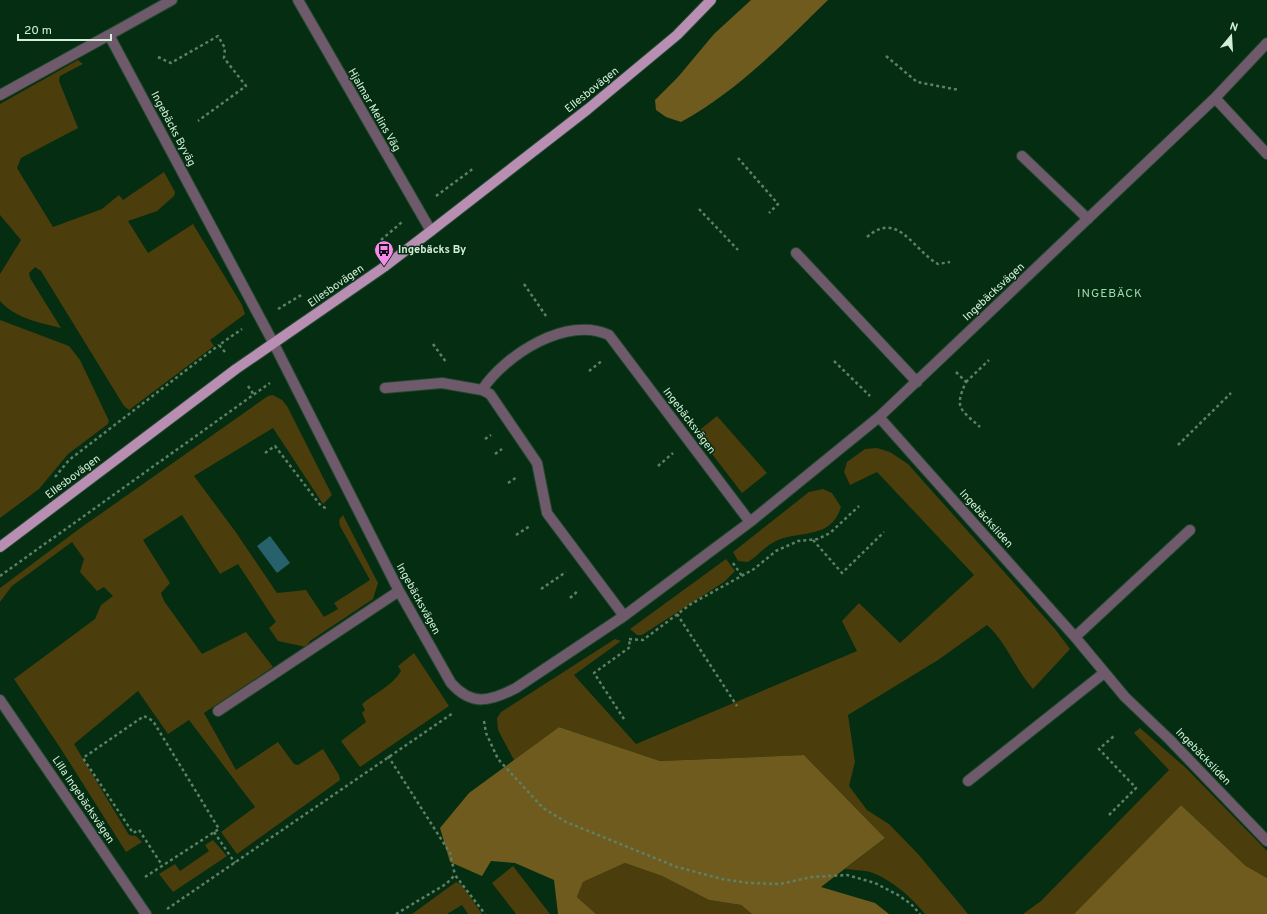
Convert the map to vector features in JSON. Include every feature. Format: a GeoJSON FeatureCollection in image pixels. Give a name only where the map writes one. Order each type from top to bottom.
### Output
{"type":"FeatureCollection","features":[{"type":"Feature","properties":{"kind":"main road","name":"Ellesbovägen"},"geometry":{"type":"LineString","coordinates":[[0,547],[236,369],[384,267],[431,231],[588,109],[676,35],[711,0]]}},
{"type":"Feature","properties":{"kind":"street"},"geometry":{"type":"LineString","coordinates":[[0,95],[172,0]]}},
{"type":"Feature","properties":{"kind":"street","name":"Hjalmar Melins Väg"},"geometry":{"type":"LineString","coordinates":[[298,0],[431,231]]}},
{"type":"Feature","properties":{"kind":"street","name":"Ingebäcks Byväg"},"geometry":{"type":"LineString","coordinates":[[109,35],[274,344]]}},
{"type":"Feature","properties":{"kind":"street","name":"Ingebäcksvägen"},"geometry":{"type":"LineString","coordinates":[[274,344],[286,371],[335,461],[400,591],[451,683],[461,694],[475,699],[488,699],[502,696],[624,616],[750,522],[882,414],[1214,98],[1267,43]]}},
{"type":"Feature","properties":{"kind":"street"},"geometry":{"type":"LineString","coordinates":[[1214,98],[1267,154]]}},
{"type":"Feature","properties":{"kind":"street"},"geometry":{"type":"LineString","coordinates":[[1022,156],[1088,219]]}},
{"type":"Feature","properties":{"kind":"street"},"geometry":{"type":"LineString","coordinates":[[796,253],[917,382]]}},
{"type":"Feature","properties":{"kind":"street","name":"Ingebäcksvägen"},"geometry":{"type":"LineString","coordinates":[[554,335],[566,331],[599,330],[609,335],[750,522]]}},
{"type":"Feature","properties":{"kind":"street"},"geometry":{"type":"LineString","coordinates":[[486,392],[491,376],[504,364],[554,335]]}},
{"type":"Feature","properties":{"kind":"street"},"geometry":{"type":"LineString","coordinates":[[385,388],[442,383],[486,392],[537,463],[546,513],[624,616]]}},
{"type":"Feature","properties":{"kind":"street","name":"Ingebäcksliden"},"geometry":{"type":"LineString","coordinates":[[882,414],[1129,701],[1169,739],[1267,841]]}},
{"type":"Feature","properties":{"kind":"street"},"geometry":{"type":"LineString","coordinates":[[1075,637],[1190,530]]}},
{"type":"Feature","properties":{"kind":"street"},"geometry":{"type":"LineString","coordinates":[[218,711],[400,591]]}},
{"type":"Feature","properties":{"kind":"street"},"geometry":{"type":"LineString","coordinates":[[968,781],[1104,673]]}},
{"type":"Feature","properties":{"kind":"street","name":"Lilla Ingebäcksvägen"},"geometry":{"type":"LineString","coordinates":[[0,700],[146,914]]}},
{"type":"Feature","properties":{"kind":"path"},"geometry":{"type":"LineString","coordinates":[[158,57],[171,62],[218,36],[225,48],[224,58],[246,86],[198,121]]}},
{"type":"Feature","properties":{"kind":"path"},"geometry":{"type":"LineString","coordinates":[[886,56],[917,82],[959,90]]}},
{"type":"Feature","properties":{"kind":"path"},"geometry":{"type":"LineString","coordinates":[[738,158],[778,204],[768,213]]}},
{"type":"Feature","properties":{"kind":"path"},"geometry":{"type":"LineString","coordinates":[[699,210],[738,250]]}},
{"type":"Feature","properties":{"kind":"path"},"geometry":{"type":"LineString","coordinates":[[867,237],[876,229],[888,226],[899,230],[929,259],[938,264],[950,262]]}},
{"type":"Feature","properties":{"kind":"path"},"geometry":{"type":"LineString","coordinates":[[524,284],[548,319],[554,335]]}},
{"type":"Feature","properties":{"kind":"path"},"geometry":{"type":"LineString","coordinates":[[54,478],[69,460],[220,345]]}},
{"type":"Feature","properties":{"kind":"path"},"geometry":{"type":"LineString","coordinates":[[941,358],[966,382]]}},
{"type":"Feature","properties":{"kind":"path"},"geometry":{"type":"LineString","coordinates":[[980,427],[964,413],[959,403],[960,396],[966,382],[989,360]]}},
{"type":"Feature","properties":{"kind":"path"},"geometry":{"type":"LineString","coordinates":[[834,361],[882,414]]}},
{"type":"Feature","properties":{"kind":"path"},"geometry":{"type":"LineString","coordinates":[[0,576],[286,371]]}},
{"type":"Feature","properties":{"kind":"path"},"geometry":{"type":"LineString","coordinates":[[1178,444],[1231,393]]}},
{"type":"Feature","properties":{"kind":"path"},"geometry":{"type":"LineString","coordinates":[[265,453],[275,446],[321,506],[328,509]]}},
{"type":"Feature","properties":{"kind":"path"},"geometry":{"type":"LineString","coordinates":[[629,639],[643,640],[691,604],[754,569],[776,551],[798,542],[813,540],[830,533],[859,506]]}},
{"type":"Feature","properties":{"kind":"path"},"geometry":{"type":"LineString","coordinates":[[813,540],[842,573],[884,532]]}},
{"type":"Feature","properties":{"kind":"path"},"geometry":{"type":"LineString","coordinates":[[541,589],[583,560]]}},
{"type":"Feature","properties":{"kind":"path"},"geometry":{"type":"LineString","coordinates":[[677,614],[737,706]]}},
{"type":"Feature","properties":{"kind":"path"},"geometry":{"type":"LineString","coordinates":[[614,622],[629,639],[630,646],[594,673],[624,719]]}},
{"type":"Feature","properties":{"kind":"path"},"geometry":{"type":"LineString","coordinates":[[166,910],[388,756],[475,699],[483,714],[486,733],[498,759],[543,808],[566,822],[677,867],[722,879],[749,883],[780,884],[812,877],[847,875],[875,883],[898,894],[911,904],[920,914]]}},
{"type":"Feature","properties":{"kind":"path"},"geometry":{"type":"LineString","coordinates":[[128,888],[162,866],[214,832],[218,829],[153,721],[147,717],[141,718],[83,758],[133,833],[139,830],[162,866]]}},
{"type":"Feature","properties":{"kind":"path"},"geometry":{"type":"LineString","coordinates":[[1109,815],[1136,788],[1099,749],[1114,736]]}},
{"type":"Feature","properties":{"kind":"path"},"geometry":{"type":"LineString","coordinates":[[388,756],[450,853],[455,875],[485,914]]}},
{"type":"Feature","properties":{"kind":"path"},"geometry":{"type":"LineString","coordinates":[[214,832],[234,863]]}},
{"type":"Feature","properties":{"kind":"path"},"geometry":{"type":"LineString","coordinates":[[396,914],[446,884],[455,875]]}},
{"type":"Feature","properties":{"kind":"shaded area"},"geometry":{"type":"Polygon","coordinates":[[[751,0],[828,0],[740,82],[701,110],[681,122],[666,117],[656,110],[655,100],[678,77],[714,34],[751,0]]]}},
{"type":"Feature","properties":{"kind":"shaded area"},"geometry":{"type":"Polygon","coordinates":[[[78,60],[83,64],[60,76],[59,81],[78,128],[21,158],[17,168],[53,227],[102,209],[119,195],[123,200],[164,172],[175,192],[174,196],[157,211],[128,221],[148,253],[193,224],[242,305],[245,314],[210,340],[214,346],[129,410],[124,406],[41,271],[35,267],[29,273],[30,278],[61,328],[36,322],[20,316],[0,301],[0,274],[21,240],[0,215],[0,104],[78,60]]]}},
{"type":"Feature","properties":{"kind":"shaded area"},"geometry":{"type":"Polygon","coordinates":[[[0,320],[69,346],[80,360],[109,421],[108,424],[68,454],[39,489],[0,518],[0,320]]]}},
{"type":"Feature","properties":{"kind":"shaded area"},"geometry":{"type":"Polygon","coordinates":[[[273,395],[282,400],[287,406],[332,495],[323,504],[273,428],[194,476],[235,531],[277,593],[306,590],[324,617],[338,609],[334,603],[370,580],[340,526],[339,520],[343,515],[378,583],[373,599],[310,641],[306,647],[278,641],[269,628],[276,622],[238,564],[220,574],[182,515],[143,540],[170,583],[161,593],[164,601],[202,654],[246,632],[273,667],[204,713],[236,770],[278,742],[294,764],[298,765],[323,749],[339,775],[340,780],[237,854],[221,832],[255,807],[189,720],[168,734],[138,691],[74,744],[129,835],[136,836],[142,842],[126,852],[61,749],[14,679],[95,619],[101,605],[113,596],[104,587],[97,591],[80,572],[84,559],[72,542],[12,586],[0,602],[0,588],[79,529],[268,396],[273,395]]]}},
{"type":"Feature","properties":{"kind":"shaded area"},"geometry":{"type":"Polygon","coordinates":[[[717,416],[767,473],[742,493],[696,433],[717,416]]]}},
{"type":"Feature","properties":{"kind":"shaded area"},"geometry":{"type":"Polygon","coordinates":[[[877,448],[890,452],[908,464],[1055,629],[1070,649],[1033,689],[1021,673],[1006,648],[987,625],[938,660],[848,715],[855,762],[849,786],[867,810],[889,824],[919,855],[968,914],[925,914],[907,895],[878,875],[861,870],[845,869],[885,838],[804,755],[660,761],[559,727],[514,760],[498,730],[497,718],[501,712],[615,639],[621,641],[574,675],[636,744],[857,651],[842,621],[859,603],[900,643],[974,575],[877,472],[850,485],[844,472],[847,462],[865,449],[877,448]]]}},
{"type":"Feature","properties":{"kind":"shaded area"},"geometry":{"type":"Polygon","coordinates":[[[823,489],[832,493],[841,507],[831,524],[816,532],[778,540],[748,562],[738,561],[733,552],[809,492],[823,489]]]}},
{"type":"Feature","properties":{"kind":"shaded area"},"geometry":{"type":"Polygon","coordinates":[[[726,559],[735,571],[724,582],[642,635],[637,635],[630,629],[726,559]]]}},
{"type":"Feature","properties":{"kind":"shaded area"},"geometry":{"type":"Polygon","coordinates":[[[414,653],[449,706],[360,767],[341,741],[366,722],[362,713],[365,710],[362,704],[393,681],[401,671],[398,666],[414,653]]]}},
{"type":"Feature","properties":{"kind":"shaded area"},"geometry":{"type":"Polygon","coordinates":[[[559,727],[660,761],[804,755],[885,838],[821,887],[875,903],[889,914],[752,914],[741,905],[709,900],[662,876],[625,863],[583,882],[577,897],[596,914],[558,914],[554,880],[515,863],[491,861],[482,876],[450,862],[440,828],[469,793],[559,727]]]}},
{"type":"Feature","properties":{"kind":"shaded area"},"geometry":{"type":"Polygon","coordinates":[[[1140,728],[1186,768],[1267,851],[1267,878],[1246,866],[1181,805],[1074,914],[1023,914],[1041,901],[1169,770],[1134,733],[1140,728]]]}},
{"type":"Feature","properties":{"kind":"shaded area"},"geometry":{"type":"Polygon","coordinates":[[[1181,805],[1246,866],[1267,878],[1267,914],[1074,914],[1181,805]]]}},
{"type":"Feature","properties":{"kind":"shaded area"},"geometry":{"type":"Polygon","coordinates":[[[213,840],[227,856],[173,892],[159,874],[175,864],[180,871],[209,851],[205,845],[213,840]]]}},
{"type":"Feature","properties":{"kind":"shaded area"},"geometry":{"type":"Polygon","coordinates":[[[625,863],[662,876],[709,900],[741,905],[752,914],[596,914],[577,897],[583,882],[625,863]]]}},
{"type":"Feature","properties":{"kind":"shaded area"},"geometry":{"type":"Polygon","coordinates":[[[513,866],[550,914],[516,914],[492,883],[513,866]]]}},
{"type":"Feature","properties":{"kind":"shaded area"},"geometry":{"type":"Polygon","coordinates":[[[456,882],[462,885],[482,914],[468,914],[462,905],[447,914],[412,914],[456,882]]]}},
{"type":"Feature","properties":{"kind":"water"},"geometry":{"type":"Polygon","coordinates":[[[270,536],[290,563],[277,573],[257,546],[270,536]]]}},
{"type":"Feature","properties":{"kind":"place","name":"Ingebäcks By"},"geometry":{"type":"Point","coordinates":[384,267]}},
{"type":"Feature","properties":{"kind":"district","name":"INGEBÄCK"},"geometry":{"type":"Point","coordinates":[1110,294]}}]}
